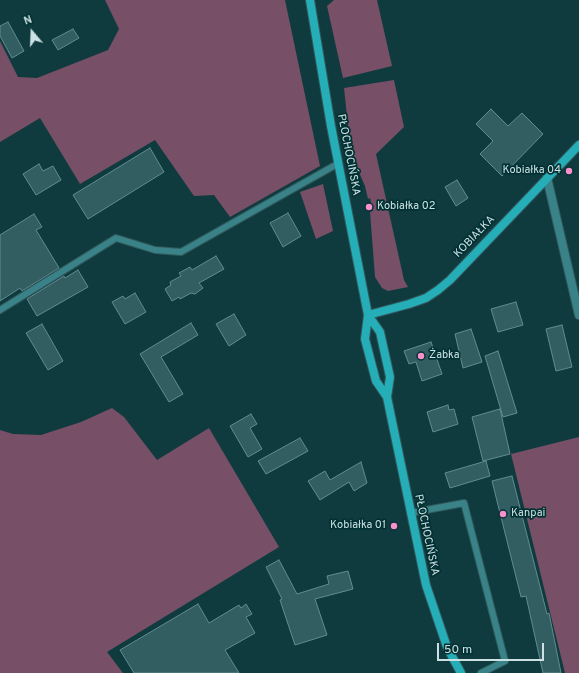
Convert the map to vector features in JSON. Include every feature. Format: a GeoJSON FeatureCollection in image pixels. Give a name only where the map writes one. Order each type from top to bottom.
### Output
{"type":"FeatureCollection","features":[{"type":"Feature","properties":{"kind":"main road","name":"PŁOCHOCIŃSKA"},"geometry":{"type":"LineString","coordinates":[[310,0],[368,315],[365,334],[367,346],[376,381],[387,396]]}},
{"type":"Feature","properties":{"kind":"main road","name":"KOBIAŁKA"},"geometry":{"type":"LineString","coordinates":[[368,315],[426,298],[438,290],[450,280],[579,145]]}},
{"type":"Feature","properties":{"kind":"main road","name":"PŁOCHOCIŃSKA"},"geometry":{"type":"LineString","coordinates":[[368,315],[380,332],[383,343],[390,377],[387,396],[426,586],[447,647],[461,673]]}},
{"type":"Feature","properties":{"kind":"street"},"geometry":{"type":"LineString","coordinates":[[547,178],[579,315]]}},
{"type":"Feature","properties":{"kind":"lane"},"geometry":{"type":"LineString","coordinates":[[0,310],[116,238],[155,250],[181,252],[339,163]]}},
{"type":"Feature","properties":{"kind":"lane"},"geometry":{"type":"LineString","coordinates":[[410,513],[464,503],[505,661],[480,673]]}},
{"type":"Feature","properties":{"kind":"shaded area"},"geometry":{"type":"Polygon","coordinates":[[[105,0],[285,0],[320,166],[230,217],[214,195],[194,196],[155,140],[80,184],[40,118],[0,142],[0,41],[18,77],[37,78],[108,50],[119,29],[105,0]]]}},
{"type":"Feature","properties":{"kind":"shaded area"},"geometry":{"type":"Polygon","coordinates":[[[334,0],[377,0],[392,66],[343,78],[327,6],[334,0]]]}},
{"type":"Feature","properties":{"kind":"shaded area"},"geometry":{"type":"Polygon","coordinates":[[[394,80],[404,127],[376,154],[404,280],[408,287],[388,291],[382,288],[375,277],[370,212],[373,211],[370,198],[368,199],[365,186],[351,154],[344,88],[394,80]]]}},
{"type":"Feature","properties":{"kind":"shaded area"},"geometry":{"type":"Polygon","coordinates":[[[323,184],[333,231],[316,239],[300,192],[323,184]]]}},
{"type":"Feature","properties":{"kind":"shaded area"},"geometry":{"type":"Polygon","coordinates":[[[112,408],[124,417],[157,460],[209,428],[279,547],[107,652],[123,673],[0,673],[0,430],[13,434],[41,435],[81,422],[112,408]]]}},
{"type":"Feature","properties":{"kind":"shaded area"},"geometry":{"type":"Polygon","coordinates":[[[579,437],[579,673],[565,673],[511,454],[579,437]]]}},
{"type":"Feature","properties":{"kind":"building"},"geometry":{"type":"Polygon","coordinates":[[[8,22],[24,51],[12,58],[0,36],[0,26],[8,22]]]}},
{"type":"Feature","properties":{"kind":"building"},"geometry":{"type":"Polygon","coordinates":[[[73,29],[79,38],[58,50],[52,40],[73,29]]]}},
{"type":"Feature","properties":{"kind":"building"},"geometry":{"type":"Polygon","coordinates":[[[491,109],[508,126],[522,113],[543,134],[502,176],[480,154],[493,141],[476,124],[491,109]]]}},
{"type":"Feature","properties":{"kind":"building"},"geometry":{"type":"Polygon","coordinates":[[[150,148],[164,172],[88,219],[73,195],[150,148]]]}},
{"type":"Feature","properties":{"kind":"building"},"geometry":{"type":"Polygon","coordinates":[[[39,164],[43,171],[53,166],[61,180],[36,195],[23,174],[39,164]]]}},
{"type":"Feature","properties":{"kind":"building"},"geometry":{"type":"Polygon","coordinates":[[[457,180],[468,198],[456,206],[445,187],[457,180]]]}},
{"type":"Feature","properties":{"kind":"building"},"geometry":{"type":"Polygon","coordinates":[[[288,213],[301,236],[283,247],[270,223],[288,213]]]}},
{"type":"Feature","properties":{"kind":"building"},"geometry":{"type":"Polygon","coordinates":[[[34,214],[42,227],[36,230],[59,268],[22,291],[20,288],[0,301],[0,235],[34,214]]]}},
{"type":"Feature","properties":{"kind":"building"},"geometry":{"type":"Polygon","coordinates":[[[216,256],[224,269],[199,283],[203,288],[195,294],[191,293],[180,299],[179,297],[172,301],[165,289],[171,285],[170,282],[181,276],[179,273],[190,267],[192,270],[216,256]]]}},
{"type":"Feature","properties":{"kind":"building"},"geometry":{"type":"Polygon","coordinates":[[[78,270],[88,287],[37,316],[27,299],[64,276],[65,278],[78,270]]]}},
{"type":"Feature","properties":{"kind":"building"},"geometry":{"type":"Polygon","coordinates":[[[135,293],[146,312],[125,324],[112,302],[123,296],[125,299],[135,293]]]}},
{"type":"Feature","properties":{"kind":"building"},"geometry":{"type":"Polygon","coordinates":[[[516,302],[523,325],[498,332],[491,309],[516,302]]]}},
{"type":"Feature","properties":{"kind":"building"},"geometry":{"type":"Polygon","coordinates":[[[234,314],[246,335],[229,346],[216,324],[234,314]]]}},
{"type":"Feature","properties":{"kind":"building"},"geometry":{"type":"Polygon","coordinates":[[[191,323],[198,335],[161,357],[183,394],[169,402],[140,354],[191,323]]]}},
{"type":"Feature","properties":{"kind":"building"},"geometry":{"type":"Polygon","coordinates":[[[42,324],[63,361],[48,370],[26,333],[42,324]]]}},
{"type":"Feature","properties":{"kind":"building"},"geometry":{"type":"Polygon","coordinates":[[[562,325],[572,367],[556,371],[546,329],[562,325]]]}},
{"type":"Feature","properties":{"kind":"building"},"geometry":{"type":"Polygon","coordinates":[[[471,329],[482,362],[463,368],[455,334],[471,329]]]}},
{"type":"Feature","properties":{"kind":"building","name":"Żabka"},"geometry":{"type":"Polygon","coordinates":[[[431,342],[442,374],[422,381],[416,362],[409,364],[404,351],[431,342]]]}},
{"type":"Feature","properties":{"kind":"building"},"geometry":{"type":"Polygon","coordinates":[[[498,351],[517,413],[503,417],[485,356],[498,351]]]}},
{"type":"Feature","properties":{"kind":"building"},"geometry":{"type":"Polygon","coordinates":[[[448,405],[449,410],[454,409],[458,424],[433,432],[427,412],[448,405]]]}},
{"type":"Feature","properties":{"kind":"building"},"geometry":{"type":"Polygon","coordinates":[[[500,409],[510,454],[483,461],[472,417],[500,409]]]}},
{"type":"Feature","properties":{"kind":"building"},"geometry":{"type":"Polygon","coordinates":[[[251,414],[257,424],[250,428],[262,449],[248,457],[230,426],[251,414]]]}},
{"type":"Feature","properties":{"kind":"building"},"geometry":{"type":"Polygon","coordinates":[[[300,438],[308,451],[266,474],[258,461],[300,438]]]}},
{"type":"Feature","properties":{"kind":"building"},"geometry":{"type":"Polygon","coordinates":[[[486,461],[490,476],[450,488],[445,473],[486,461]]]}},
{"type":"Feature","properties":{"kind":"building"},"geometry":{"type":"Polygon","coordinates":[[[361,462],[367,483],[354,491],[349,482],[320,500],[308,481],[325,471],[330,480],[361,462]]]}},
{"type":"Feature","properties":{"kind":"building"},"geometry":{"type":"Polygon","coordinates":[[[512,476],[547,614],[549,613],[561,673],[543,673],[526,596],[521,597],[492,481],[512,476]]]}},
{"type":"Feature","properties":{"kind":"building"},"geometry":{"type":"Polygon","coordinates":[[[279,560],[297,594],[329,584],[327,576],[348,571],[353,589],[315,599],[327,635],[295,645],[280,600],[282,599],[266,567],[279,560]]]}},
{"type":"Feature","properties":{"kind":"building"},"geometry":{"type":"Polygon","coordinates":[[[198,604],[209,623],[239,605],[241,608],[246,604],[252,614],[246,617],[255,633],[225,650],[239,673],[134,673],[120,650],[198,604]]]}},
{"type":"Feature","properties":{"kind":"place","name":"Kobiałka 04"},"geometry":{"type":"Point","coordinates":[569,171]}},
{"type":"Feature","properties":{"kind":"place","name":"Kobiałka 02"},"geometry":{"type":"Point","coordinates":[369,207]}},
{"type":"Feature","properties":{"kind":"place","name":"Żabka"},"geometry":{"type":"Point","coordinates":[421,356]}},
{"type":"Feature","properties":{"kind":"place","name":"Kanpai"},"geometry":{"type":"Point","coordinates":[503,514]}},
{"type":"Feature","properties":{"kind":"place","name":"Kobiałka 01"},"geometry":{"type":"Point","coordinates":[394,526]}}]}
